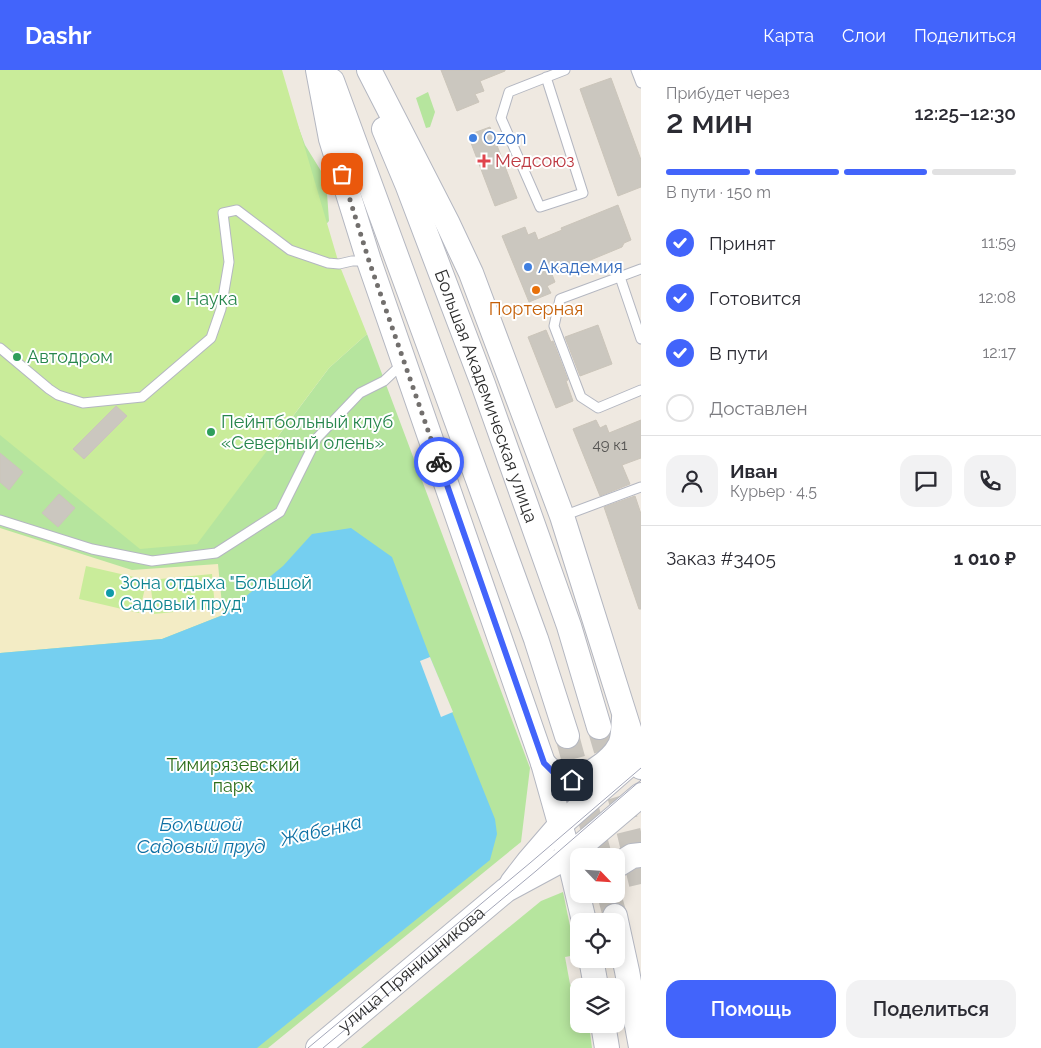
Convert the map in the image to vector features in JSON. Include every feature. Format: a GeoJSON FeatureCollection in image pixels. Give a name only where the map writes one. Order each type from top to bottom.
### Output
{"type":"FeatureCollection","features":[{"type":"Feature","properties":{"kind":"main road"},"geometry":{"type":"LineString","coordinates":[[318,70],[331,139],[369,261],[544,763],[583,913]]}},
{"type":"Feature","properties":{"kind":"main road","name":"Большая Академическая улица"},"geometry":{"type":"LineString","coordinates":[[328,70],[536,639],[567,736]]}},
{"type":"Feature","properties":{"kind":"main road","name":"Большая Академическая улица"},"geometry":{"type":"LineString","coordinates":[[360,70],[407,184],[483,384],[569,626],[600,726]]}},
{"type":"Feature","properties":{"kind":"main road"},"geometry":{"type":"LineString","coordinates":[[369,70],[440,207],[471,273],[562,516],[640,759]]}},
{"type":"Feature","properties":{"kind":"main road"},"geometry":{"type":"LineString","coordinates":[[544,763],[556,775],[564,778],[579,780],[588,775],[607,762],[620,744],[623,737],[624,712]]}},
{"type":"Feature","properties":{"kind":"main road","name":"улица Прянишникова"},"geometry":{"type":"LineString","coordinates":[[506,890],[560,825],[640,759]]}},
{"type":"Feature","properties":{"kind":"main road","name":"улица Прянишникова"},"geometry":{"type":"LineString","coordinates":[[318,1048],[506,890],[568,856],[641,795]]}},
{"type":"Feature","properties":{"kind":"main road"},"geometry":{"type":"LineString","coordinates":[[625,860],[632,856],[641,855]]}},
{"type":"Feature","properties":{"kind":"main road"},"geometry":{"type":"LineString","coordinates":[[625,962],[641,1046]]}},
{"type":"Feature","properties":{"kind":"main road"},"geometry":{"type":"LineString","coordinates":[[604,1033],[607,1048]]}},
{"type":"Feature","properties":{"kind":"lane"},"geometry":{"type":"LineString","coordinates":[[546,77],[583,193],[540,207],[501,118],[509,92],[546,77],[565,70]]}},
{"type":"Feature","properties":{"kind":"lane"},"geometry":{"type":"LineString","coordinates":[[636,70],[641,83]]}},
{"type":"Feature","properties":{"kind":"lane"},"geometry":{"type":"LineString","coordinates":[[0,348],[58,395],[83,402],[142,397],[211,338],[221,309],[229,262],[222,213],[237,210],[290,250],[339,264],[352,261],[369,261]]}},
{"type":"Feature","properties":{"kind":"lane"},"geometry":{"type":"LineString","coordinates":[[641,269],[560,299],[554,326],[582,398],[598,408],[641,390]]}},
{"type":"Feature","properties":{"kind":"lane"},"geometry":{"type":"LineString","coordinates":[[620,277],[641,339]]}},
{"type":"Feature","properties":{"kind":"lane"},"geometry":{"type":"LineString","coordinates":[[0,520],[92,548],[152,561],[216,553],[280,512],[317,438],[360,393],[384,381],[404,362]]}},
{"type":"Feature","properties":{"kind":"lane"},"geometry":{"type":"LineString","coordinates":[[562,516],[641,486]]}},
{"type":"Feature","properties":{"kind":"green space","name":"Наука"},"geometry":{"type":"Polygon","coordinates":[[[0,70],[282,70],[339,264],[367,334],[329,368],[197,544],[140,549],[0,435],[0,70]]]}},
{"type":"Feature","properties":{"kind":"green space"},"geometry":{"type":"Polygon","coordinates":[[[428,92],[435,112],[430,127],[426,128],[416,98],[428,92]]]}},
{"type":"Feature","properties":{"kind":"green space","name":"Тимирязевский парк"},"geometry":{"type":"Polygon","coordinates":[[[286,93],[305,145],[326,179],[329,221],[294,261],[270,447],[329,368],[367,334],[530,768],[521,842],[268,1048],[0,1048],[0,397],[286,93]]]}},
{"type":"Feature","properties":{"kind":"green space"},"geometry":{"type":"Polygon","coordinates":[[[86,566],[147,580],[139,613],[79,599],[86,566]]]}},
{"type":"Feature","properties":{"kind":"green space"},"geometry":{"type":"Polygon","coordinates":[[[212,574],[215,608],[154,614],[150,580],[212,574]]]}},
{"type":"Feature","properties":{"kind":"green space"},"geometry":{"type":"Polygon","coordinates":[[[563,892],[570,926],[570,956],[565,957],[570,984],[570,1033],[590,1033],[592,1048],[361,1048],[541,901],[563,892]]]}},
{"type":"Feature","properties":{"kind":"sand","name":"Зона отдыха \"Большой Садовый пруд\""},"geometry":{"type":"Polygon","coordinates":[[[0,528],[132,570],[218,564],[223,615],[162,639],[0,653],[0,528]]]}},
{"type":"Feature","properties":{"kind":"water","name":"Большой Садовый пруд"},"geometry":{"type":"Polygon","coordinates":[[[351,528],[392,557],[495,819],[497,834],[490,860],[257,1048],[0,1048],[0,653],[162,639],[223,615],[283,566],[312,534],[351,528]]]}},
{"type":"Feature","properties":{"kind":"pier"},"geometry":{"type":"Polygon","coordinates":[[[430,657],[453,712],[441,717],[420,661],[430,657]]]}},
{"type":"Feature","properties":{"kind":"building"},"geometry":{"type":"Polygon","coordinates":[[[441,70],[505,71],[480,81],[484,91],[475,94],[479,102],[457,111],[441,70]]]}},
{"type":"Feature","properties":{"kind":"building"},"geometry":{"type":"Polygon","coordinates":[[[611,78],[641,160],[641,187],[618,196],[580,89],[611,78]]]}},
{"type":"Feature","properties":{"kind":"building"},"geometry":{"type":"Polygon","coordinates":[[[490,127],[517,198],[495,206],[468,135],[490,127]]]}},
{"type":"Feature","properties":{"kind":"building"},"geometry":{"type":"Polygon","coordinates":[[[618,205],[631,240],[624,243],[622,247],[576,266],[572,264],[551,272],[555,282],[547,286],[551,293],[529,302],[502,236],[525,227],[528,235],[535,232],[538,240],[562,230],[561,228],[618,205]]]}},
{"type":"Feature","properties":{"kind":"building"},"geometry":{"type":"Polygon","coordinates":[[[598,325],[612,364],[580,376],[565,337],[598,325]]]}},
{"type":"Feature","properties":{"kind":"building"},"geometry":{"type":"Polygon","coordinates":[[[546,330],[551,342],[553,341],[568,380],[566,381],[573,401],[556,408],[528,337],[546,330]]]}},
{"type":"Feature","properties":{"kind":"building"},"geometry":{"type":"Polygon","coordinates":[[[116,406],[127,416],[84,459],[73,449],[116,406]]]}},
{"type":"Feature","properties":{"kind":"building"},"geometry":{"type":"Polygon","coordinates":[[[596,420],[600,428],[606,425],[609,433],[641,420],[641,458],[622,465],[630,484],[600,496],[573,429],[596,420]]]}},
{"type":"Feature","properties":{"kind":"building"},"geometry":{"type":"Polygon","coordinates":[[[0,453],[23,472],[9,490],[0,482],[0,453]]]}},
{"type":"Feature","properties":{"kind":"building"},"geometry":{"type":"Polygon","coordinates":[[[59,494],[75,508],[58,527],[42,513],[59,494]]]}},
{"type":"Feature","properties":{"kind":"building"},"geometry":{"type":"Polygon","coordinates":[[[635,496],[641,514],[641,609],[639,609],[604,507],[635,496]]]}},
{"type":"Feature","properties":{"kind":"tunnel"},"geometry":{"type":"LineString","coordinates":[[599,727],[624,812],[641,884]]}},
{"type":"Feature","properties":{"kind":"tunnel"},"geometry":{"type":"LineString","coordinates":[[567,736],[598,848]]}},
{"type":"Feature","properties":{"kind":"tunnel"},"geometry":{"type":"LineString","coordinates":[[611,903],[614,913]]}},
{"type":"Feature","properties":{"kind":"tram line"},"geometry":{"type":"LineString","coordinates":[[308,1048],[641,768]]}},
{"type":"Feature","properties":{"kind":"tram line"},"geometry":{"type":"LineString","coordinates":[[323,1048],[536,871],[641,780]]}},
{"type":"Feature","properties":{"kind":"way so far"},"geometry":{"type":"LineString","coordinates":[[342,174],[369,261],[439,462]]}},
{"type":"Feature","properties":{"kind":"place","name":"Ozon"},"geometry":{"type":"Point","coordinates":[473,138]}},
{"type":"Feature","properties":{"kind":"place","name":"Медсоюз"},"geometry":{"type":"Point","coordinates":[484,161]}},
{"type":"Feature","properties":{"kind":"place","name":"Академия"},"geometry":{"type":"Point","coordinates":[528,267]}},
{"type":"Feature","properties":{"kind":"place","name":"Портерная"},"geometry":{"type":"Point","coordinates":[536,290]}},
{"type":"Feature","properties":{"kind":"place","name":"Наука"},"geometry":{"type":"Point","coordinates":[176,299]}},
{"type":"Feature","properties":{"kind":"place","name":"Автодром"},"geometry":{"type":"Point","coordinates":[17,357]}},
{"type":"Feature","properties":{"kind":"place","name":"Пейнтбольный клуб «Северный олень»"},"geometry":{"type":"Point","coordinates":[211,432]}},
{"type":"Feature","properties":{"kind":"place","name":"Зона отдыха \"Большой Садовый пруд\""},"geometry":{"type":"Point","coordinates":[110,593]}},
{"type":"Feature","properties":{"kind":"route"},"geometry":{"type":"LineString","coordinates":[[439,462],[544,763],[556,775],[572,780]]}},
{"type":"Feature","properties":{"kind":"water label","name":"Жабенка"},"geometry":{"type":"Point","coordinates":[321,830]}}]}
